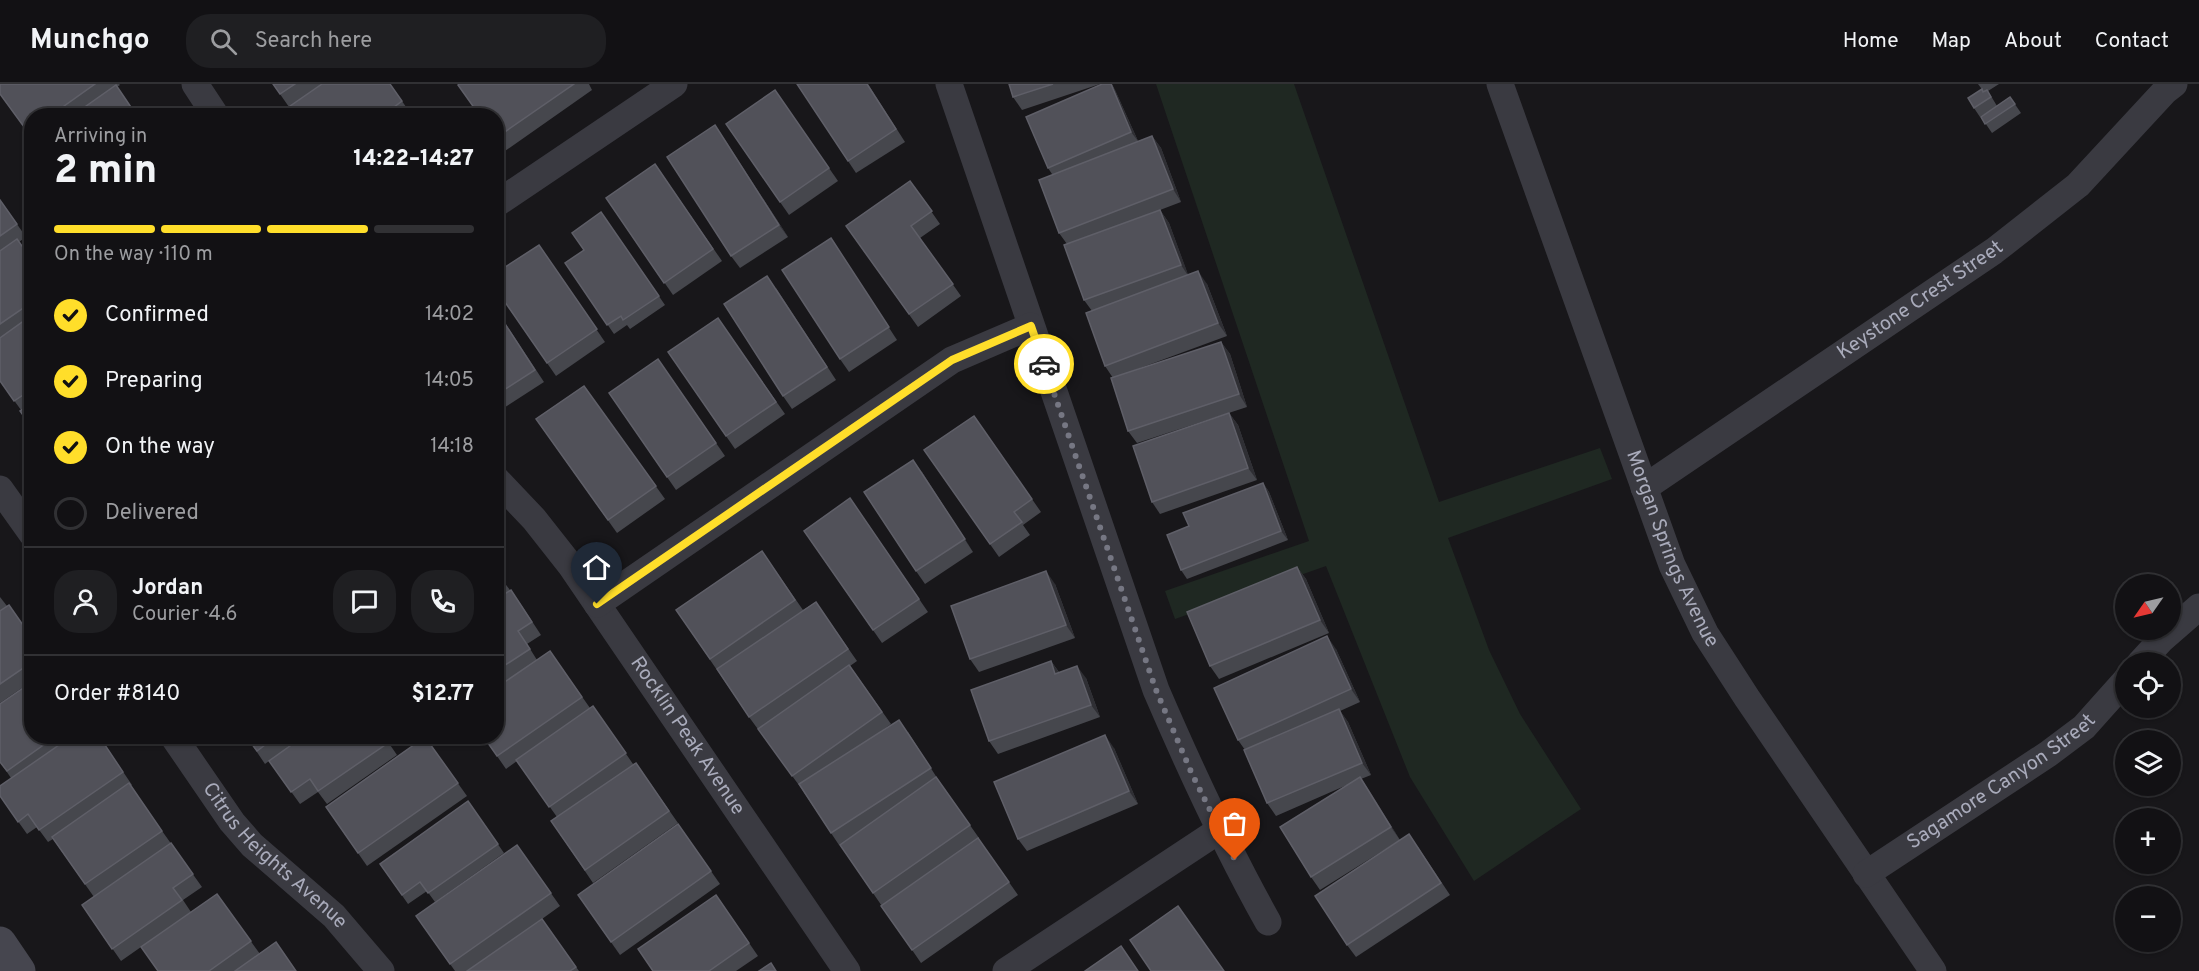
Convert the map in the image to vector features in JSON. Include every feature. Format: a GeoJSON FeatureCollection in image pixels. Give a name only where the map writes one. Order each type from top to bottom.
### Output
{"type":"FeatureCollection","features":[{"type":"Feature","properties":{"kind":"main road"},"geometry":{"type":"LineString","coordinates":[[0,944],[19,971]]}},
{"type":"Feature","properties":{"kind":"street"},"geometry":{"type":"LineString","coordinates":[[195,84],[211,108]]}},
{"type":"Feature","properties":{"kind":"street"},"geometry":{"type":"LineString","coordinates":[[949,84],[1156,690],[1192,774],[1221,829],[1242,876],[1268,922]]}},
{"type":"Feature","properties":{"kind":"street","name":"Morgan Springs Avenue"},"geometry":{"type":"LineString","coordinates":[[1500,84],[1672,565],[1705,633],[1933,971]]}},
{"type":"Feature","properties":{"kind":"street","name":"Keystone Crest Street"},"geometry":{"type":"LineString","coordinates":[[1644,488],[1984,258],[2036,220],[2078,186],[2157,99],[2174,84]]}},
{"type":"Feature","properties":{"kind":"street"},"geometry":{"type":"LineString","coordinates":[[504,198],[666,86]]}},
{"type":"Feature","properties":{"kind":"street"},"geometry":{"type":"LineString","coordinates":[[597,604],[952,360],[1031,326]]}},
{"type":"Feature","properties":{"kind":"street","name":"Rocklin Peak Avenue"},"geometry":{"type":"LineString","coordinates":[[504,488],[540,527],[571,566],[847,971]]}},
{"type":"Feature","properties":{"kind":"street"},"geometry":{"type":"LineString","coordinates":[[0,489],[24,523]]}},
{"type":"Feature","properties":{"kind":"street"},"geometry":{"type":"LineString","coordinates":[[2150,652],[2199,607]]}},
{"type":"Feature","properties":{"kind":"street","name":"Sagamore Canyon Street"},"geometry":{"type":"LineString","coordinates":[[1866,874],[2048,754],[2084,727],[2115,692]]}},
{"type":"Feature","properties":{"kind":"street","name":"Citrus Heights Avenue"},"geometry":{"type":"LineString","coordinates":[[178,744],[231,822],[252,845],[334,916],[381,971]]}},
{"type":"Feature","properties":{"kind":"street"},"geometry":{"type":"LineString","coordinates":[[1006,971],[1221,829]]}},
{"type":"Feature","properties":{"kind":"shaded area"},"geometry":{"type":"Polygon","coordinates":[[[1156,84],[1294,84],[1439,502],[1600,448],[1612,479],[1448,538],[1489,650],[1520,714],[1581,809],[1474,881],[1410,777],[1326,566],[1175,619],[1165,591],[1309,541],[1156,84]]]}},
{"type":"Feature","properties":{"kind":"building"},"geometry":{"type":"Polygon","coordinates":[[[0,84],[95,84],[61,108],[24,108],[24,127],[0,94],[0,84]]]}},
{"type":"Feature","properties":{"kind":"building"},"geometry":{"type":"Polygon","coordinates":[[[273,84],[295,84],[280,94],[273,84]]]}},
{"type":"Feature","properties":{"kind":"building"},"geometry":{"type":"Polygon","coordinates":[[[322,84],[390,84],[402,101],[393,108],[287,108],[322,84]]]}},
{"type":"Feature","properties":{"kind":"building"},"geometry":{"type":"Polygon","coordinates":[[[574,84],[504,132],[504,108],[474,108],[458,85],[574,84]]]}},
{"type":"Feature","properties":{"kind":"building"},"geometry":{"type":"Polygon","coordinates":[[[797,84],[867,84],[896,129],[848,161],[797,84]]]}},
{"type":"Feature","properties":{"kind":"building"},"geometry":{"type":"Polygon","coordinates":[[[1009,84],[1053,84],[1013,97],[1009,84]]]}},
{"type":"Feature","properties":{"kind":"building"},"geometry":{"type":"Polygon","coordinates":[[[1102,84],[1111,84],[1131,132],[1048,168],[1026,117],[1102,84]]]}},
{"type":"Feature","properties":{"kind":"building"},"geometry":{"type":"Polygon","coordinates":[[[116,85],[132,108],[83,108],[116,85]]]}},
{"type":"Feature","properties":{"kind":"building"},"geometry":{"type":"Polygon","coordinates":[[[1982,89],[1983,92],[1987,90],[1991,97],[1974,108],[1968,98],[1982,89]]]}},
{"type":"Feature","properties":{"kind":"building"},"geometry":{"type":"Polygon","coordinates":[[[775,90],[829,168],[780,202],[726,124],[775,90]]]}},
{"type":"Feature","properties":{"kind":"building"},"geometry":{"type":"Polygon","coordinates":[[[2010,97],[2015,104],[1985,124],[1981,117],[2010,97]]]}},
{"type":"Feature","properties":{"kind":"building"},"geometry":{"type":"Polygon","coordinates":[[[715,125],[779,225],[731,256],[667,157],[715,125]]]}},
{"type":"Feature","properties":{"kind":"building"},"geometry":{"type":"Polygon","coordinates":[[[1152,136],[1173,189],[1059,233],[1039,180],[1152,136]]]}},
{"type":"Feature","properties":{"kind":"building"},"geometry":{"type":"Polygon","coordinates":[[[655,164],[713,249],[664,283],[606,198],[655,164]]]}},
{"type":"Feature","properties":{"kind":"building"},"geometry":{"type":"Polygon","coordinates":[[[910,181],[932,211],[911,226],[953,284],[909,314],[846,226],[910,181]]]}},
{"type":"Feature","properties":{"kind":"building"},"geometry":{"type":"Polygon","coordinates":[[[0,200],[17,224],[0,236],[0,200]]]}},
{"type":"Feature","properties":{"kind":"building"},"geometry":{"type":"Polygon","coordinates":[[[1160,210],[1181,265],[1084,300],[1064,245],[1160,210]]]}},
{"type":"Feature","properties":{"kind":"building"},"geometry":{"type":"Polygon","coordinates":[[[601,212],[659,296],[623,320],[621,316],[607,325],[565,263],[584,250],[572,233],[601,212]]]}},
{"type":"Feature","properties":{"kind":"building"},"geometry":{"type":"Polygon","coordinates":[[[831,238],[889,327],[840,359],[782,270],[831,238]]]}},
{"type":"Feature","properties":{"kind":"building"},"geometry":{"type":"Polygon","coordinates":[[[17,239],[24,249],[24,308],[0,324],[0,251],[17,239]]]}},
{"type":"Feature","properties":{"kind":"building"},"geometry":{"type":"Polygon","coordinates":[[[539,245],[597,329],[547,363],[504,301],[504,268],[539,245]]]}},
{"type":"Feature","properties":{"kind":"building"},"geometry":{"type":"Polygon","coordinates":[[[1198,271],[1218,323],[1105,366],[1086,313],[1198,271]]]}},
{"type":"Feature","properties":{"kind":"building"},"geometry":{"type":"Polygon","coordinates":[[[767,276],[827,367],[783,396],[724,304],[767,276]]]}},
{"type":"Feature","properties":{"kind":"building"},"geometry":{"type":"Polygon","coordinates":[[[718,318],[776,402],[726,436],[668,352],[718,318]]]}},
{"type":"Feature","properties":{"kind":"building"},"geometry":{"type":"Polygon","coordinates":[[[24,321],[24,394],[14,401],[0,381],[0,338],[24,321]]]}},
{"type":"Feature","properties":{"kind":"building"},"geometry":{"type":"Polygon","coordinates":[[[504,322],[535,370],[504,390],[504,322]]]}},
{"type":"Feature","properties":{"kind":"building"},"geometry":{"type":"Polygon","coordinates":[[[1221,342],[1239,394],[1128,431],[1111,378],[1221,342]]]}},
{"type":"Feature","properties":{"kind":"building"},"geometry":{"type":"Polygon","coordinates":[[[658,359],[716,443],[667,477],[609,393],[658,359]]]}},
{"type":"Feature","properties":{"kind":"building"},"geometry":{"type":"Polygon","coordinates":[[[584,386],[656,486],[608,520],[536,419],[584,386]]]}},
{"type":"Feature","properties":{"kind":"building"},"geometry":{"type":"Polygon","coordinates":[[[1229,413],[1248,468],[1152,502],[1133,446],[1229,413]]]}},
{"type":"Feature","properties":{"kind":"building"},"geometry":{"type":"Polygon","coordinates":[[[974,416],[1032,499],[1014,512],[1022,522],[990,544],[924,450],[974,416]]]}},
{"type":"Feature","properties":{"kind":"building"},"geometry":{"type":"Polygon","coordinates":[[[913,460],[965,539],[916,571],[864,492],[913,460]]]}},
{"type":"Feature","properties":{"kind":"building"},"geometry":{"type":"Polygon","coordinates":[[[1263,483],[1281,531],[1181,570],[1167,535],[1189,526],[1183,513],[1263,483]]]}},
{"type":"Feature","properties":{"kind":"building"},"geometry":{"type":"Polygon","coordinates":[[[850,498],[919,599],[873,630],[804,531],[850,498]]]}},
{"type":"Feature","properties":{"kind":"building"},"geometry":{"type":"Polygon","coordinates":[[[762,551],[795,600],[710,659],[676,610],[762,551]]]}},
{"type":"Feature","properties":{"kind":"building"},"geometry":{"type":"Polygon","coordinates":[[[1297,567],[1320,620],[1210,666],[1187,612],[1297,567]]]}},
{"type":"Feature","properties":{"kind":"building"},"geometry":{"type":"Polygon","coordinates":[[[1046,571],[1066,625],[970,659],[951,606],[1046,571]]]}},
{"type":"Feature","properties":{"kind":"building"},"geometry":{"type":"Polygon","coordinates":[[[511,590],[532,622],[518,631],[530,649],[504,666],[504,594],[511,590]]]}},
{"type":"Feature","properties":{"kind":"building"},"geometry":{"type":"Polygon","coordinates":[[[816,602],[848,649],[749,717],[717,669],[816,602]]]}},
{"type":"Feature","properties":{"kind":"building"},"geometry":{"type":"Polygon","coordinates":[[[9,605],[24,627],[24,668],[0,684],[0,611],[9,605]]]}},
{"type":"Feature","properties":{"kind":"building"},"geometry":{"type":"Polygon","coordinates":[[[1327,636],[1351,689],[1238,740],[1214,688],[1327,636]]]}},
{"type":"Feature","properties":{"kind":"building"},"geometry":{"type":"Polygon","coordinates":[[[550,651],[582,697],[497,756],[489,744],[504,744],[504,683],[550,651]]]}},
{"type":"Feature","properties":{"kind":"building"},"geometry":{"type":"Polygon","coordinates":[[[1051,661],[1055,674],[1077,666],[1091,705],[989,741],[971,690],[1051,661]]]}},
{"type":"Feature","properties":{"kind":"building"},"geometry":{"type":"Polygon","coordinates":[[[849,665],[882,712],[792,776],[758,729],[849,665]]]}},
{"type":"Feature","properties":{"kind":"building"},"geometry":{"type":"Polygon","coordinates":[[[24,688],[24,744],[45,744],[7,771],[0,762],[0,704],[24,688]]]}},
{"type":"Feature","properties":{"kind":"building"},"geometry":{"type":"Polygon","coordinates":[[[593,706],[626,753],[549,807],[516,760],[593,706]]]}},
{"type":"Feature","properties":{"kind":"building"},"geometry":{"type":"Polygon","coordinates":[[[1339,709],[1362,763],[1267,803],[1244,750],[1339,709]]]}},
{"type":"Feature","properties":{"kind":"building"},"geometry":{"type":"Polygon","coordinates":[[[899,720],[931,768],[831,833],[799,784],[899,720]]]}},
{"type":"Feature","properties":{"kind":"building"},"geometry":{"type":"Polygon","coordinates":[[[1105,735],[1129,791],[1018,839],[994,782],[1105,735]]]}},
{"type":"Feature","properties":{"kind":"building"},"geometry":{"type":"Polygon","coordinates":[[[60,744],[104,744],[123,772],[39,830],[28,814],[18,822],[0,796],[0,786],[60,744]]]}},
{"type":"Feature","properties":{"kind":"building"},"geometry":{"type":"Polygon","coordinates":[[[252,744],[266,744],[257,751],[252,744]]]}},
{"type":"Feature","properties":{"kind":"building"},"geometry":{"type":"Polygon","coordinates":[[[293,744],[387,744],[318,791],[310,779],[291,792],[269,761],[293,744]]]}},
{"type":"Feature","properties":{"kind":"building"},"geometry":{"type":"Polygon","coordinates":[[[415,744],[430,744],[458,783],[358,853],[326,807],[415,744]]]}},
{"type":"Feature","properties":{"kind":"building"},"geometry":{"type":"Polygon","coordinates":[[[636,763],[669,811],[585,870],[551,821],[636,763]]]}},
{"type":"Feature","properties":{"kind":"building"},"geometry":{"type":"Polygon","coordinates":[[[936,777],[970,825],[873,893],[840,845],[936,777]]]}},
{"type":"Feature","properties":{"kind":"building"},"geometry":{"type":"Polygon","coordinates":[[[1360,777],[1391,827],[1311,877],[1280,827],[1360,777]]]}},
{"type":"Feature","properties":{"kind":"building"},"geometry":{"type":"Polygon","coordinates":[[[129,783],[162,831],[85,884],[52,837],[129,783]]]}},
{"type":"Feature","properties":{"kind":"building"},"geometry":{"type":"Polygon","coordinates":[[[468,801],[498,844],[428,893],[420,882],[402,895],[380,864],[468,801]]]}},
{"type":"Feature","properties":{"kind":"building"},"geometry":{"type":"Polygon","coordinates":[[[678,824],[711,871],[611,942],[578,895],[678,824]]]}},
{"type":"Feature","properties":{"kind":"building"},"geometry":{"type":"Polygon","coordinates":[[[1409,834],[1441,883],[1347,945],[1315,896],[1409,834]]]}},
{"type":"Feature","properties":{"kind":"building"},"geometry":{"type":"Polygon","coordinates":[[[978,838],[1009,882],[912,950],[881,906],[978,838]]]}},
{"type":"Feature","properties":{"kind":"building"},"geometry":{"type":"Polygon","coordinates":[[[171,843],[193,874],[173,888],[182,900],[112,949],[82,905],[171,843]]]}},
{"type":"Feature","properties":{"kind":"building"},"geometry":{"type":"Polygon","coordinates":[[[517,845],[551,893],[450,964],[416,916],[517,845]]]}},
{"type":"Feature","properties":{"kind":"building"},"geometry":{"type":"Polygon","coordinates":[[[217,894],[251,941],[209,971],[158,971],[141,947],[217,894]]]}},
{"type":"Feature","properties":{"kind":"building"},"geometry":{"type":"Polygon","coordinates":[[[716,895],[749,943],[709,971],[653,971],[638,949],[716,895]]]}},
{"type":"Feature","properties":{"kind":"building"},"geometry":{"type":"Polygon","coordinates":[[[1178,906],[1224,971],[1151,971],[1130,940],[1178,906]]]}},
{"type":"Feature","properties":{"kind":"building"},"geometry":{"type":"Polygon","coordinates":[[[542,919],[576,967],[570,971],[467,971],[542,919]]]}},
{"type":"Feature","properties":{"kind":"building"},"geometry":{"type":"Polygon","coordinates":[[[276,942],[296,971],[235,971],[276,942]]]}},
{"type":"Feature","properties":{"kind":"building"},"geometry":{"type":"Polygon","coordinates":[[[1121,946],[1138,971],[1085,971],[1121,946]]]}},
{"type":"Feature","properties":{"kind":"building"},"geometry":{"type":"Polygon","coordinates":[[[771,963],[776,971],[759,971],[771,963]]]}},
{"type":"Feature","properties":{"kind":"way so far"},"geometry":{"type":"LineString","coordinates":[[1044,364],[1156,690],[1192,774],[1235,860]]}},
{"type":"Feature","properties":{"kind":"route"},"geometry":{"type":"LineString","coordinates":[[597,604],[952,360],[1031,326],[1044,364]]}}]}
